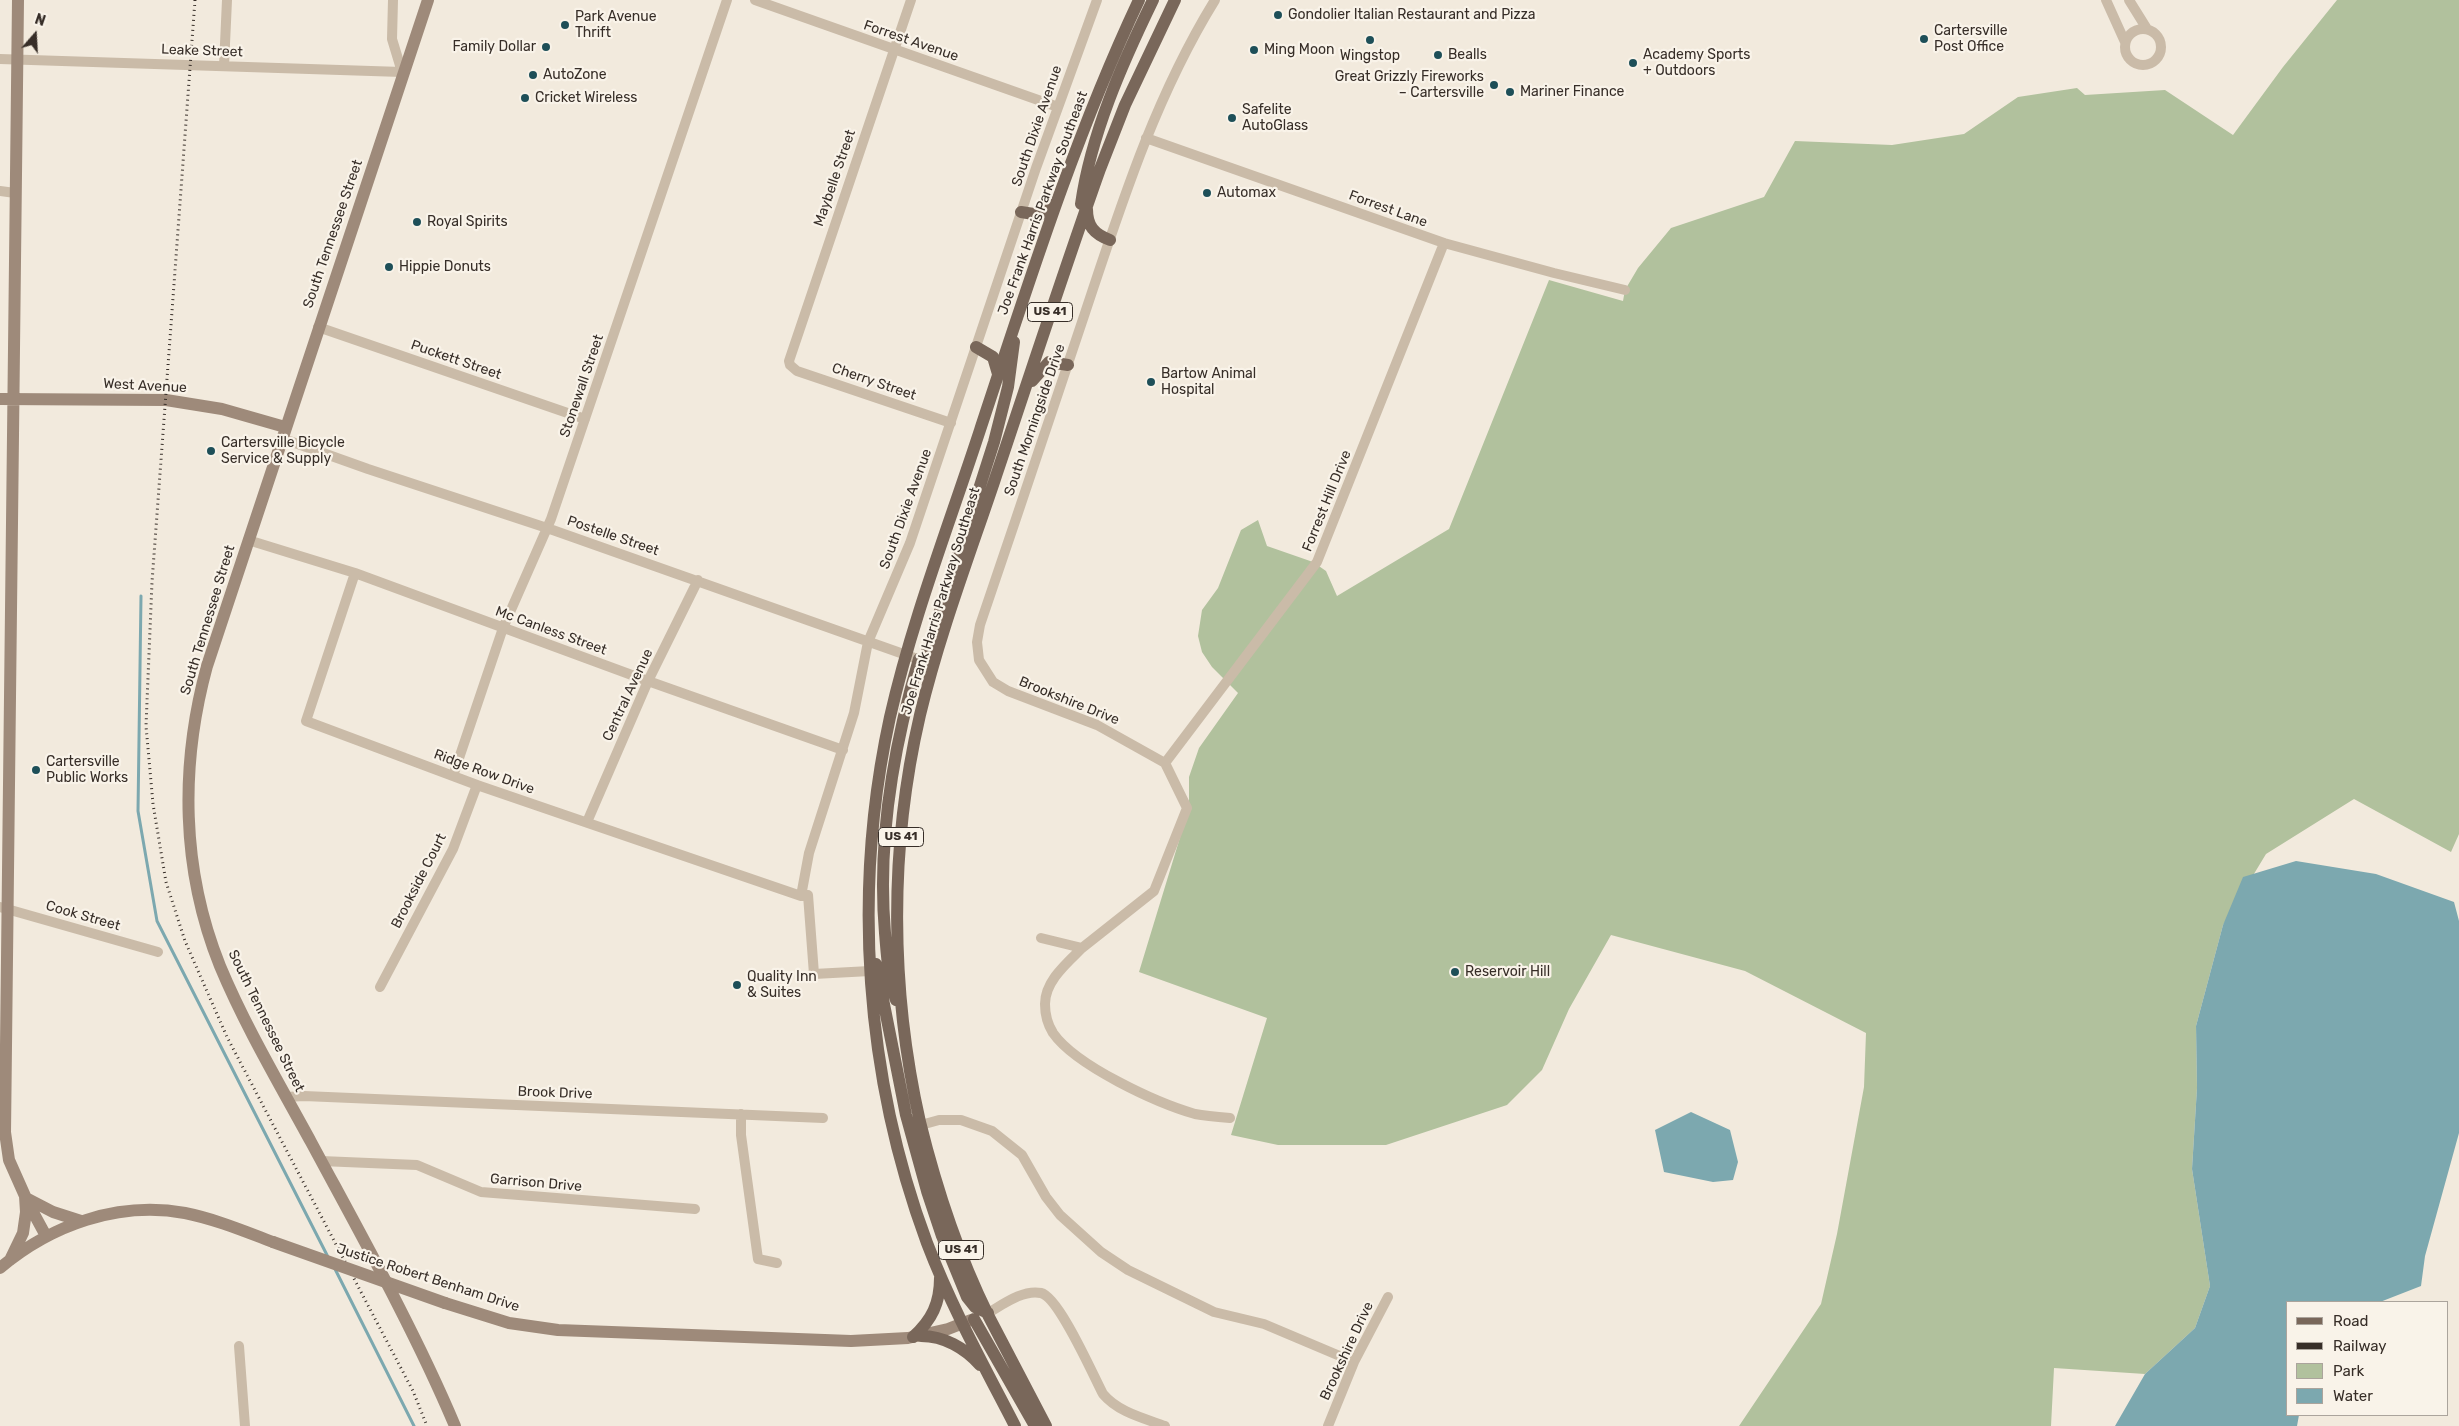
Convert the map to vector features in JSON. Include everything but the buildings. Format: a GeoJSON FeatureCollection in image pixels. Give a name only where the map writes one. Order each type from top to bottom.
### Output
{"type":"FeatureCollection","features":[{"type":"Feature","properties":{"kind":"main road","name":"Joe Frank Harris Parkway Southeast"},"geometry":{"type":"LineString","coordinates":[[1015,1426],[988,1374],[968,1321],[939,1270],[915,1206],[895,1138],[877,1048],[870,971],[871,850],[881,767],[890,718],[906,655],[1056,204],[1108,70],[1139,0]]}},
{"type":"Feature","properties":{"kind":"main road"},"geometry":{"type":"LineString","coordinates":[[1078,229],[1086,174],[1099,133],[1126,60],[1153,0]]}},
{"type":"Feature","properties":{"kind":"main road","name":"Joe Frank Harris Parkway Southeast"},"geometry":{"type":"LineString","coordinates":[[1046,1426],[988,1314],[955,1234],[937,1184],[921,1125],[902,1014],[897,915],[902,824],[926,661],[1022,396],[1086,207],[1126,105],[1175,0]]}},
{"type":"Feature","properties":{"kind":"main road"},"geometry":{"type":"LineString","coordinates":[[1021,212],[1040,215],[1056,204]]}},
{"type":"Feature","properties":{"kind":"main road"},"geometry":{"type":"LineString","coordinates":[[1086,207],[1094,233],[1110,240]]}},
{"type":"Feature","properties":{"kind":"main road"},"geometry":{"type":"LineString","coordinates":[[926,661],[994,442],[1012,361],[1015,324]]}},
{"type":"Feature","properties":{"kind":"main road"},"geometry":{"type":"LineString","coordinates":[[976,348],[993,357],[998,374]]}},
{"type":"Feature","properties":{"kind":"main road"},"geometry":{"type":"LineString","coordinates":[[1022,396],[1044,365],[1054,362],[1068,365]]}},
{"type":"Feature","properties":{"kind":"main road"},"geometry":{"type":"LineString","coordinates":[[869,951],[876,965],[886,1024],[906,1115],[927,1191],[942,1236],[967,1297],[975,1307],[988,1314]]}},
{"type":"Feature","properties":{"kind":"main road"},"geometry":{"type":"LineString","coordinates":[[917,1336],[929,1322],[936,1308],[940,1285],[939,1270]]}},
{"type":"Feature","properties":{"kind":"main road"},"geometry":{"type":"LineString","coordinates":[[968,1321],[1035,1426]]}},
{"type":"Feature","properties":{"kind":"main road"},"geometry":{"type":"LineString","coordinates":[[917,1336],[938,1338],[958,1346],[988,1374]]}},
{"type":"Feature","properties":{"kind":"street"},"geometry":{"type":"LineString","coordinates":[[18,0],[14,399],[4,908],[6,1141],[9,1160],[25,1197],[46,1236]]}},
{"type":"Feature","properties":{"kind":"street"},"geometry":{"type":"LineString","coordinates":[[224,66],[227,0]]}},
{"type":"Feature","properties":{"kind":"street"},"geometry":{"type":"LineString","coordinates":[[393,0],[392,39],[402,72]]}},
{"type":"Feature","properties":{"kind":"street","name":"South Tennessee Street"},"geometry":{"type":"LineString","coordinates":[[428,0],[402,72],[207,666],[196,713],[188,766],[189,828],[199,898],[215,952],[238,1004],[416,1341],[455,1426]]}},
{"type":"Feature","properties":{"kind":"street","name":"Stonewall Street"},"geometry":{"type":"LineString","coordinates":[[453,776],[503,628],[548,528],[726,0]]}},
{"type":"Feature","properties":{"kind":"street","name":"Forrest Avenue"},"geometry":{"type":"LineString","coordinates":[[755,0],[1058,107]]}},
{"type":"Feature","properties":{"kind":"street","name":"Maybelle Street"},"geometry":{"type":"LineString","coordinates":[[790,365],[790,358],[911,0]]}},
{"type":"Feature","properties":{"kind":"street","name":"South Dixie Avenue"},"geometry":{"type":"LineString","coordinates":[[801,896],[809,854],[854,713],[868,642],[910,543],[1021,212],[1097,0]]}},
{"type":"Feature","properties":{"kind":"street","name":"South Morningside Drive"},"geometry":{"type":"LineString","coordinates":[[978,660],[977,642],[980,625],[1146,138],[1187,47],[1216,0]]}},
{"type":"Feature","properties":{"kind":"street"},"geometry":{"type":"LineString","coordinates":[[2106,0],[2132,62],[2138,65],[2152,63],[2161,51],[2161,42],[2148,29],[2129,0]]}},
{"type":"Feature","properties":{"kind":"street"},"geometry":{"type":"LineString","coordinates":[[2125,42],[2134,31],[2148,29]]}},
{"type":"Feature","properties":{"kind":"street","name":"Leake Street"},"geometry":{"type":"LineString","coordinates":[[0,59],[402,72]]}},
{"type":"Feature","properties":{"kind":"street","name":"Forrest Lane"},"geometry":{"type":"LineString","coordinates":[[1146,138],[1444,243],[1554,274],[1625,290]]}},
{"type":"Feature","properties":{"kind":"street"},"geometry":{"type":"LineString","coordinates":[[0,191],[16,193]]}},
{"type":"Feature","properties":{"kind":"street","name":"Forrest Hill Drive"},"geometry":{"type":"LineString","coordinates":[[1165,763],[1317,562],[1444,243]]}},
{"type":"Feature","properties":{"kind":"street","name":"Puckett Street"},"geometry":{"type":"LineString","coordinates":[[318,327],[585,419]]}},
{"type":"Feature","properties":{"kind":"street","name":"Cherry Street"},"geometry":{"type":"LineString","coordinates":[[790,365],[797,371],[951,423]]}},
{"type":"Feature","properties":{"kind":"street","name":"West Avenue"},"geometry":{"type":"LineString","coordinates":[[0,399],[166,400],[222,409],[283,432]]}},
{"type":"Feature","properties":{"kind":"street","name":"Postelle Street"},"geometry":{"type":"LineString","coordinates":[[283,432],[368,469],[548,528],[926,661]]}},
{"type":"Feature","properties":{"kind":"street","name":"Mc Canless Street"},"geometry":{"type":"LineString","coordinates":[[248,540],[355,573],[842,750]]}},
{"type":"Feature","properties":{"kind":"street","name":"Ridge Row Drive"},"geometry":{"type":"LineString","coordinates":[[355,573],[306,721],[477,785],[801,896]]}},
{"type":"Feature","properties":{"kind":"street","name":"Central Avenue"},"geometry":{"type":"LineString","coordinates":[[587,822],[648,681],[698,580]]}},
{"type":"Feature","properties":{"kind":"street","name":"Brookshire Drive"},"geometry":{"type":"LineString","coordinates":[[978,660],[987,675],[999,687],[1097,724],[1165,763]]}},
{"type":"Feature","properties":{"kind":"street"},"geometry":{"type":"LineString","coordinates":[[1165,763],[1186,808],[1154,891],[1082,948],[1059,971],[1050,987],[1045,1002],[1047,1020],[1053,1033],[1068,1050],[1136,1091],[1197,1114],[1230,1118]]}},
{"type":"Feature","properties":{"kind":"street","name":"Brookside Court"},"geometry":{"type":"LineString","coordinates":[[380,987],[453,849],[477,785]]}},
{"type":"Feature","properties":{"kind":"street"},"geometry":{"type":"LineString","coordinates":[[801,896],[808,896],[814,974],[870,971]]}},
{"type":"Feature","properties":{"kind":"street","name":"Cook Street"},"geometry":{"type":"LineString","coordinates":[[4,908],[158,952]]}},
{"type":"Feature","properties":{"kind":"street"},"geometry":{"type":"LineString","coordinates":[[1041,938],[1082,948]]}},
{"type":"Feature","properties":{"kind":"street","name":"Brook Drive"},"geometry":{"type":"LineString","coordinates":[[286,1097],[304,1096],[824,1118]]}},
{"type":"Feature","properties":{"kind":"street"},"geometry":{"type":"LineString","coordinates":[[741,1114],[741,1135],[758,1259],[777,1263]]}},
{"type":"Feature","properties":{"kind":"street"},"geometry":{"type":"LineString","coordinates":[[921,1125],[950,1119],[971,1122],[992,1131],[1022,1155],[1046,1197],[1060,1215],[1101,1252],[1128,1270],[1214,1312],[1264,1324],[1354,1362]]}},
{"type":"Feature","properties":{"kind":"street","name":"Garrison Drive"},"geometry":{"type":"LineString","coordinates":[[321,1161],[417,1165],[481,1192],[695,1209]]}},
{"type":"Feature","properties":{"kind":"street"},"geometry":{"type":"LineString","coordinates":[[25,1197],[53,1212],[81,1221]]}},
{"type":"Feature","properties":{"kind":"street"},"geometry":{"type":"LineString","coordinates":[[5,1264],[23,1233],[26,1212],[25,1197]]}},
{"type":"Feature","properties":{"kind":"street","name":"Justice Robert Benham Drive"},"geometry":{"type":"LineString","coordinates":[[5,1264],[46,1236],[81,1221],[126,1212],[172,1212],[218,1222],[445,1303],[509,1323],[558,1330],[891,1341],[917,1336],[988,1314]]}},
{"type":"Feature","properties":{"kind":"street"},"geometry":{"type":"LineString","coordinates":[[988,1314],[1024,1294],[1034,1293],[1047,1296],[1059,1309],[1109,1401],[1126,1412],[1165,1426]]}},
{"type":"Feature","properties":{"kind":"street","name":"Brookshire Drive"},"geometry":{"type":"LineString","coordinates":[[1330,1421],[1354,1362],[1388,1297]]}},
{"type":"Feature","properties":{"kind":"street"},"geometry":{"type":"LineString","coordinates":[[239,1346],[245,1426]]}},
{"type":"Feature","properties":{"kind":"green space"},"geometry":{"type":"Polygon","coordinates":[[[2337,0],[2459,0],[2459,834],[2451,852],[2354,799],[2266,854],[2223,925],[2196,1026],[2197,1088],[2192,1169],[2210,1286],[2195,1328],[2145,1374],[2054,1368],[2051,1426],[1739,1426],[1821,1304],[1837,1234],[1864,1087],[1866,1033],[1745,971],[1611,935],[1569,1009],[1542,1070],[1507,1105],[1386,1145],[1278,1145],[1231,1135],[1267,1018],[1139,972],[1189,808],[1189,777],[1199,748],[1238,693],[1212,667],[1202,652],[1198,636],[1202,610],[1218,588],[1241,530],[1258,520],[1267,546],[1313,562],[1326,571],[1337,596],[1449,529],[1549,280],[1623,301],[1625,290],[1638,268],[1671,228],[1764,197],[1795,141],[1892,145],[1964,134],[2018,97],[2077,88],[2085,95],[2165,90],[2233,135],[2283,67],[2337,0]]]}},
{"type":"Feature","properties":{"kind":"water"},"geometry":{"type":"Polygon","coordinates":[[[2296,861],[2376,874],[2454,902],[2459,921],[2459,1133],[2425,1256],[2421,1286],[2383,1301],[2286,1301],[2286,1416],[2299,1416],[2297,1426],[2115,1426],[2145,1374],[2195,1328],[2210,1286],[2192,1169],[2197,1088],[2196,1026],[2223,925],[2243,877],[2296,861]]]}},
{"type":"Feature","properties":{"kind":"water"},"geometry":{"type":"Polygon","coordinates":[[[1691,1112],[1730,1130],[1738,1162],[1733,1180],[1713,1182],[1664,1172],[1655,1130],[1691,1112]]]}},
{"type":"Feature","properties":{"kind":"waterway"},"geometry":{"type":"LineString","coordinates":[[141,596],[138,811],[157,921],[328,1257]]}},
{"type":"Feature","properties":{"kind":"waterway"},"geometry":{"type":"LineString","coordinates":[[334,1267],[414,1426]]}},
{"type":"Feature","properties":{"kind":"railway"},"geometry":{"type":"LineString","coordinates":[[195,0],[152,582],[146,726],[153,804],[166,882],[185,941],[227,1037],[413,1391],[427,1426]]}},
{"type":"Feature","properties":{"kind":"place","name":"Gondolier Italian Restaurant and Pizza"},"geometry":{"type":"Point","coordinates":[1278,15]}},
{"type":"Feature","properties":{"kind":"place","name":"Park Avenue Thrift"},"geometry":{"type":"Point","coordinates":[565,25]}},
{"type":"Feature","properties":{"kind":"place","name":"Cartersville Post Office"},"geometry":{"type":"Point","coordinates":[1924,39]}},
{"type":"Feature","properties":{"kind":"place","name":"Wingstop"},"geometry":{"type":"Point","coordinates":[1370,40]}},
{"type":"Feature","properties":{"kind":"place","name":"Family Dollar"},"geometry":{"type":"Point","coordinates":[546,47]}},
{"type":"Feature","properties":{"kind":"place","name":"Ming Moon"},"geometry":{"type":"Point","coordinates":[1254,50]}},
{"type":"Feature","properties":{"kind":"place","name":"Bealls"},"geometry":{"type":"Point","coordinates":[1438,55]}},
{"type":"Feature","properties":{"kind":"place","name":"Academy Sports + Outdoors"},"geometry":{"type":"Point","coordinates":[1633,63]}},
{"type":"Feature","properties":{"kind":"place","name":"AutoZone"},"geometry":{"type":"Point","coordinates":[533,75]}},
{"type":"Feature","properties":{"kind":"place","name":"Great Grizzly Fireworks – Cartersville"},"geometry":{"type":"Point","coordinates":[1494,85]}},
{"type":"Feature","properties":{"kind":"place","name":"Mariner Finance"},"geometry":{"type":"Point","coordinates":[1510,92]}},
{"type":"Feature","properties":{"kind":"place","name":"Cricket Wireless"},"geometry":{"type":"Point","coordinates":[525,98]}},
{"type":"Feature","properties":{"kind":"place","name":"Safelite AutoGlass"},"geometry":{"type":"Point","coordinates":[1232,118]}},
{"type":"Feature","properties":{"kind":"place","name":"Automax"},"geometry":{"type":"Point","coordinates":[1207,193]}},
{"type":"Feature","properties":{"kind":"place","name":"Royal Spirits"},"geometry":{"type":"Point","coordinates":[417,222]}},
{"type":"Feature","properties":{"kind":"place","name":"Hippie Donuts"},"geometry":{"type":"Point","coordinates":[389,267]}},
{"type":"Feature","properties":{"kind":"place","name":"Bartow Animal Hospital"},"geometry":{"type":"Point","coordinates":[1151,382]}},
{"type":"Feature","properties":{"kind":"place","name":"Cartersville Bicycle Service & Supply"},"geometry":{"type":"Point","coordinates":[211,451]}},
{"type":"Feature","properties":{"kind":"place","name":"Cartersville Public Works"},"geometry":{"type":"Point","coordinates":[36,770]}},
{"type":"Feature","properties":{"kind":"place","name":"Reservoir Hill"},"geometry":{"type":"Point","coordinates":[1455,972]}},
{"type":"Feature","properties":{"kind":"place","name":"Quality Inn & Suites"},"geometry":{"type":"Point","coordinates":[737,985]}}]}
